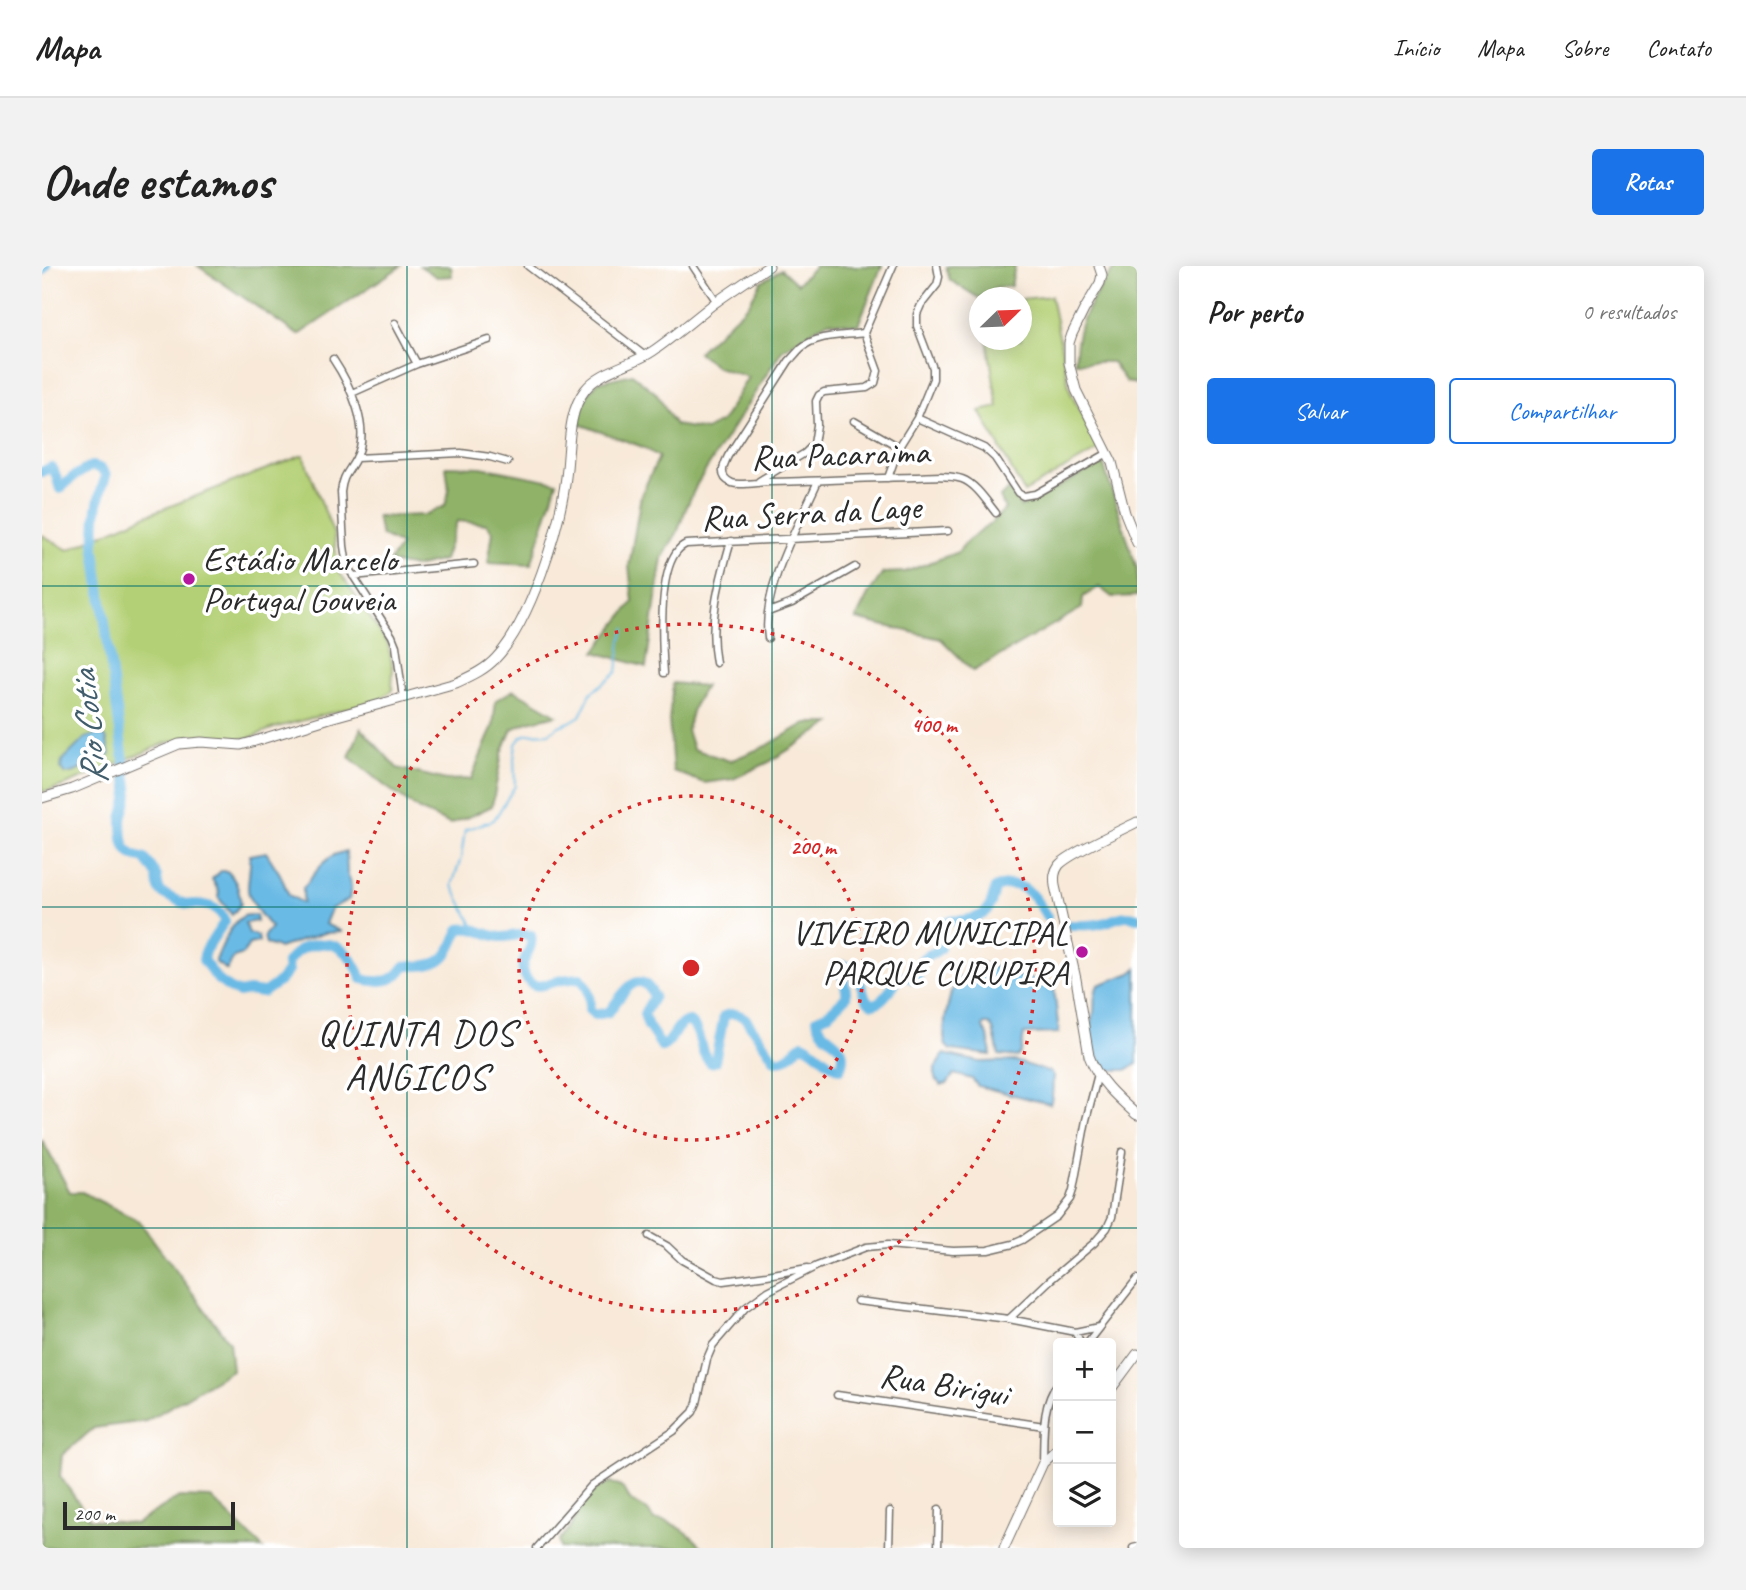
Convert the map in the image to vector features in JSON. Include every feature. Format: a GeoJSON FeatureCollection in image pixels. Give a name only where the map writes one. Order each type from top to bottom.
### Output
{"type":"FeatureCollection","features":[{"type":"Feature","properties":{"kind":"main road"},"geometry":{"type":"LineString","coordinates":[[42,798],[72,789],[179,744],[241,745],[456,682],[474,675],[495,660],[512,637],[530,601],[554,535],[563,497],[570,433],[578,400],[584,390],[597,378],[645,356],[769,266]]}},
{"type":"Feature","properties":{"kind":"main road"},"geometry":{"type":"LineString","coordinates":[[1099,266],[1102,275],[1100,283],[1072,334],[1069,363],[1076,390],[1116,474],[1125,513],[1137,543]]}},
{"type":"Feature","properties":{"kind":"main road"},"geometry":{"type":"LineString","coordinates":[[1137,822],[1061,863],[1054,876],[1089,1056],[1098,1074],[1137,1115]]}},
{"type":"Feature","properties":{"kind":"main road"},"geometry":{"type":"LineString","coordinates":[[1116,1383],[1137,1354]]}},
{"type":"Feature","properties":{"kind":"main road"},"geometry":{"type":"LineString","coordinates":[[1004,1548],[1043,1462],[1053,1453]]}},
{"type":"Feature","properties":{"kind":"street"},"geometry":{"type":"LineString","coordinates":[[528,266],[645,356]]}},
{"type":"Feature","properties":{"kind":"street"},"geometry":{"type":"LineString","coordinates":[[693,266],[717,302]]}},
{"type":"Feature","properties":{"kind":"street"},"geometry":{"type":"LineString","coordinates":[[758,482],[805,453],[814,444],[817,425],[816,401],[819,395],[824,392],[867,388],[875,383],[878,371],[864,333],[893,266]]}},
{"type":"Feature","properties":{"kind":"street"},"geometry":{"type":"LineString","coordinates":[[888,478],[899,447],[917,418],[932,385],[934,375],[917,326],[917,314],[937,285],[937,266]]}},
{"type":"Feature","properties":{"kind":"street"},"geometry":{"type":"LineString","coordinates":[[395,323],[417,365]]}},
{"type":"Feature","properties":{"kind":"street","name":"Rua Pacaraima"},"geometry":{"type":"LineString","coordinates":[[864,333],[815,341],[802,348],[789,362],[727,456],[722,467],[725,478],[736,484],[961,478],[975,488],[996,513]]}},
{"type":"Feature","properties":{"kind":"street"},"geometry":{"type":"LineString","coordinates":[[352,393],[417,365],[489,340]]}},
{"type":"Feature","properties":{"kind":"street"},"geometry":{"type":"LineString","coordinates":[[333,359],[352,393],[361,432],[356,458],[345,473],[341,492],[345,560],[392,636],[396,646],[403,698]]}},
{"type":"Feature","properties":{"kind":"street"},"geometry":{"type":"LineString","coordinates":[[917,418],[984,448],[995,458],[1018,493],[1023,496],[1035,494],[1108,453]]}},
{"type":"Feature","properties":{"kind":"street"},"geometry":{"type":"LineString","coordinates":[[854,421],[899,447]]}},
{"type":"Feature","properties":{"kind":"street"},"geometry":{"type":"LineString","coordinates":[[356,458],[461,453],[508,462]]}},
{"type":"Feature","properties":{"kind":"street"},"geometry":{"type":"LineString","coordinates":[[787,464],[794,481]]}},
{"type":"Feature","properties":{"kind":"street"},"geometry":{"type":"LineString","coordinates":[[768,638],[768,612],[780,568],[818,481]]}},
{"type":"Feature","properties":{"kind":"street","name":"Rua Serra da Lage"},"geometry":{"type":"LineString","coordinates":[[664,673],[661,615],[673,556],[680,546],[948,531]]}},
{"type":"Feature","properties":{"kind":"street"},"geometry":{"type":"LineString","coordinates":[[716,663],[714,608],[732,541]]}},
{"type":"Feature","properties":{"kind":"street"},"geometry":{"type":"LineString","coordinates":[[353,576],[474,564]]}},
{"type":"Feature","properties":{"kind":"street"},"geometry":{"type":"LineString","coordinates":[[768,612],[792,603],[855,567]]}},
{"type":"Feature","properties":{"kind":"street"},"geometry":{"type":"LineString","coordinates":[[537,1548],[592,1485],[674,1431],[693,1412],[713,1345],[745,1308],[768,1291],[817,1266],[866,1247],[876,1245],[953,1251],[988,1250],[1022,1240],[1057,1216],[1070,1199],[1098,1074]]}},
{"type":"Feature","properties":{"kind":"street"},"geometry":{"type":"LineString","coordinates":[[1009,1319],[1094,1243],[1107,1228],[1112,1217],[1122,1152]]}},
{"type":"Feature","properties":{"kind":"street"},"geometry":{"type":"LineString","coordinates":[[649,1236],[667,1246],[682,1260],[723,1281],[817,1266]]}},
{"type":"Feature","properties":{"kind":"street"},"geometry":{"type":"LineString","coordinates":[[1091,1338],[1137,1279]]}},
{"type":"Feature","properties":{"kind":"street"},"geometry":{"type":"LineString","coordinates":[[857,1301],[1009,1319],[1075,1332],[1099,1327]]}},
{"type":"Feature","properties":{"kind":"street"},"geometry":{"type":"LineString","coordinates":[[1075,1332],[1078,1338]]}},
{"type":"Feature","properties":{"kind":"street"},"geometry":{"type":"LineString","coordinates":[[1043,1462],[1044,1426],[1053,1392]]}},
{"type":"Feature","properties":{"kind":"street","name":"Rua Birigui"},"geometry":{"type":"LineString","coordinates":[[837,1395],[1044,1426]]}},
{"type":"Feature","properties":{"kind":"street"},"geometry":{"type":"LineString","coordinates":[[938,1548],[939,1510]]}},
{"type":"Feature","properties":{"kind":"street"},"geometry":{"type":"LineString","coordinates":[[890,1511],[890,1548]]}},
{"type":"Feature","properties":{"kind":"green space"},"geometry":{"type":"Polygon","coordinates":[[[198,266],[401,266],[298,335],[198,266]]]}},
{"type":"Feature","properties":{"kind":"green space"},"geometry":{"type":"Polygon","coordinates":[[[420,266],[451,266],[452,276],[437,277],[420,266]]]}},
{"type":"Feature","properties":{"kind":"green space"},"geometry":{"type":"Polygon","coordinates":[[[815,266],[882,266],[858,325],[828,321],[782,350],[697,484],[677,533],[662,558],[646,667],[595,652],[633,602],[629,566],[641,495],[659,457],[643,447],[579,424],[581,403],[598,382],[632,374],[657,394],[675,425],[706,430],[722,421],[748,377],[717,367],[698,352],[748,305],[761,282],[781,269],[797,284],[815,266]]]}},
{"type":"Feature","properties":{"kind":"green space"},"geometry":{"type":"Polygon","coordinates":[[[1015,266],[1011,286],[969,287],[969,292],[950,280],[946,267],[1015,266]]]}},
{"type":"Feature","properties":{"kind":"green space"},"geometry":{"type":"Polygon","coordinates":[[[1117,266],[1137,266],[1137,384],[1126,382],[1112,362],[1075,362],[1084,316],[1117,266]]]}},
{"type":"Feature","properties":{"kind":"green space"},"geometry":{"type":"Polygon","coordinates":[[[1051,296],[1070,391],[1101,448],[1024,492],[980,411],[998,407],[989,350],[1032,350],[1032,298],[1051,296]]]}},
{"type":"Feature","properties":{"kind":"green space"},"geometry":{"type":"Polygon","coordinates":[[[303,455],[334,535],[338,570],[388,644],[393,669],[392,691],[379,700],[274,728],[249,738],[183,739],[166,743],[66,785],[42,792],[42,535],[68,550],[147,515],[303,455]]]}},
{"type":"Feature","properties":{"kind":"green space"},"geometry":{"type":"Polygon","coordinates":[[[1103,463],[1137,569],[1137,596],[1112,597],[1099,587],[1083,597],[1082,608],[973,671],[941,639],[856,619],[883,573],[905,572],[958,552],[968,540],[1005,509],[1000,497],[1008,489],[1021,507],[1103,463]]]}},
{"type":"Feature","properties":{"kind":"green space"},"geometry":{"type":"Polygon","coordinates":[[[446,466],[481,467],[557,482],[531,565],[488,563],[493,532],[487,524],[457,521],[444,560],[415,567],[389,562],[401,545],[381,535],[377,517],[424,515],[445,506],[449,491],[446,466]]]}},
{"type":"Feature","properties":{"kind":"green space"},"geometry":{"type":"Polygon","coordinates":[[[673,683],[705,686],[693,708],[687,730],[693,749],[730,761],[768,745],[806,723],[831,723],[769,762],[733,779],[704,783],[673,771],[669,720],[673,683]]]}},
{"type":"Feature","properties":{"kind":"green space"},"geometry":{"type":"Polygon","coordinates":[[[514,690],[557,715],[512,729],[502,753],[492,806],[471,816],[450,824],[419,810],[349,757],[361,728],[397,768],[446,780],[471,779],[493,726],[496,700],[514,690]]]}},
{"type":"Feature","properties":{"kind":"green space"},"geometry":{"type":"Polygon","coordinates":[[[42,1140],[70,1192],[82,1192],[139,1221],[229,1342],[232,1370],[146,1421],[94,1428],[62,1455],[60,1476],[90,1519],[135,1524],[179,1497],[211,1498],[263,1548],[42,1548],[42,1140]]]}},
{"type":"Feature","properties":{"kind":"green space"},"geometry":{"type":"Polygon","coordinates":[[[610,1482],[621,1487],[630,1500],[647,1510],[654,1520],[668,1522],[681,1529],[703,1548],[560,1548],[559,1540],[570,1528],[591,1492],[610,1482]]]}},
{"type":"Feature","properties":{"kind":"water"},"geometry":{"type":"Polygon","coordinates":[[[97,734],[106,737],[110,755],[65,774],[61,768],[62,761],[85,738],[97,734]]]}},
{"type":"Feature","properties":{"kind":"water"},"geometry":{"type":"Polygon","coordinates":[[[346,851],[351,888],[349,899],[331,909],[325,924],[342,932],[324,933],[279,948],[266,944],[264,936],[271,927],[249,893],[250,855],[266,852],[289,895],[303,903],[303,888],[323,863],[346,851]]]}},
{"type":"Feature","properties":{"kind":"water"},"geometry":{"type":"Polygon","coordinates":[[[221,871],[227,871],[238,890],[241,904],[232,915],[218,897],[219,892],[212,879],[221,871]]]}},
{"type":"Feature","properties":{"kind":"water"},"geometry":{"type":"Polygon","coordinates":[[[256,915],[257,921],[245,923],[249,933],[258,936],[259,942],[249,944],[243,954],[234,957],[227,970],[215,962],[234,924],[244,916],[256,915]]]}},
{"type":"Feature","properties":{"kind":"water"},"geometry":{"type":"Polygon","coordinates":[[[976,961],[1021,977],[1047,981],[1054,987],[1059,1033],[1024,1034],[1021,1052],[1017,1057],[999,1055],[993,1029],[989,1024],[984,1024],[983,1028],[988,1035],[991,1055],[951,1050],[946,1046],[945,1019],[951,992],[976,961]]]}},
{"type":"Feature","properties":{"kind":"water"},"geometry":{"type":"Polygon","coordinates":[[[1137,968],[1137,1064],[1126,1070],[1105,1070],[1090,1038],[1096,989],[1098,985],[1131,973],[1137,968]]]}},
{"type":"Feature","properties":{"kind":"water"},"geometry":{"type":"Polygon","coordinates":[[[944,1054],[980,1062],[1015,1061],[1050,1072],[1053,1076],[1050,1104],[978,1086],[972,1079],[954,1074],[948,1083],[941,1085],[935,1079],[935,1068],[944,1054]]]}},
{"type":"Feature","properties":{"kind":"waterway","name":"Rio Cotia"},"geometry":{"type":"LineString","coordinates":[[42,271],[46,266]]}},
{"type":"Feature","properties":{"kind":"waterway","name":"Rio Cotia"},"geometry":{"type":"LineString","coordinates":[[42,472],[51,467],[60,489],[91,466],[100,469],[106,476],[97,507],[94,543],[128,786],[122,820],[123,840],[131,854],[144,858],[151,867],[162,893],[185,904],[209,906],[222,915],[225,921],[205,951],[203,960],[218,980],[232,990],[240,993],[263,993],[279,982],[288,971],[287,963],[295,954],[302,948],[313,945],[327,944],[340,949],[351,959],[362,979],[380,981],[394,978],[405,966],[428,965],[443,958],[460,929],[471,929],[501,937],[531,935],[530,948],[523,963],[528,981],[539,986],[580,978],[589,993],[589,1010],[595,1015],[609,1012],[630,986],[642,982],[654,996],[644,1014],[648,1026],[662,1047],[679,1026],[688,1021],[696,1030],[704,1053],[711,1063],[715,1061],[724,1016],[735,1014],[745,1018],[775,1060],[787,1058],[803,1044],[840,1069],[842,1052],[819,1027],[817,1019],[827,1015],[846,997],[843,965],[851,967],[866,999],[872,1004],[886,996],[899,978],[908,976],[917,980],[919,965],[923,959],[940,948],[937,926],[947,921],[972,919],[983,914],[992,902],[995,888],[1013,885],[1027,890],[1047,917]]}},
{"type":"Feature","properties":{"kind":"waterway"},"geometry":{"type":"LineString","coordinates":[[475,929],[452,885],[461,858],[465,830],[494,820],[515,786],[514,758],[516,744],[521,737],[549,733],[580,716],[591,693],[617,672],[625,628]]}},
{"type":"Feature","properties":{"kind":"waterway","name":"Rio Cotia"},"geometry":{"type":"LineString","coordinates":[[1068,925],[1094,925],[1126,916],[1137,918]]}},
{"type":"Feature","properties":{"kind":"place","name":"Estádio Marcelo Portugal Gouveia"},"geometry":{"type":"Point","coordinates":[189,579]}},
{"type":"Feature","properties":{"kind":"place","name":"VIVEIRO MUNICIPAL PARQUE CURUPIRA"},"geometry":{"type":"Point","coordinates":[1082,952]}},
{"type":"Feature","properties":{"kind":"district","name":"QUINTA DOS ANGICOS"},"geometry":{"type":"Point","coordinates":[417,1054]}}]}
